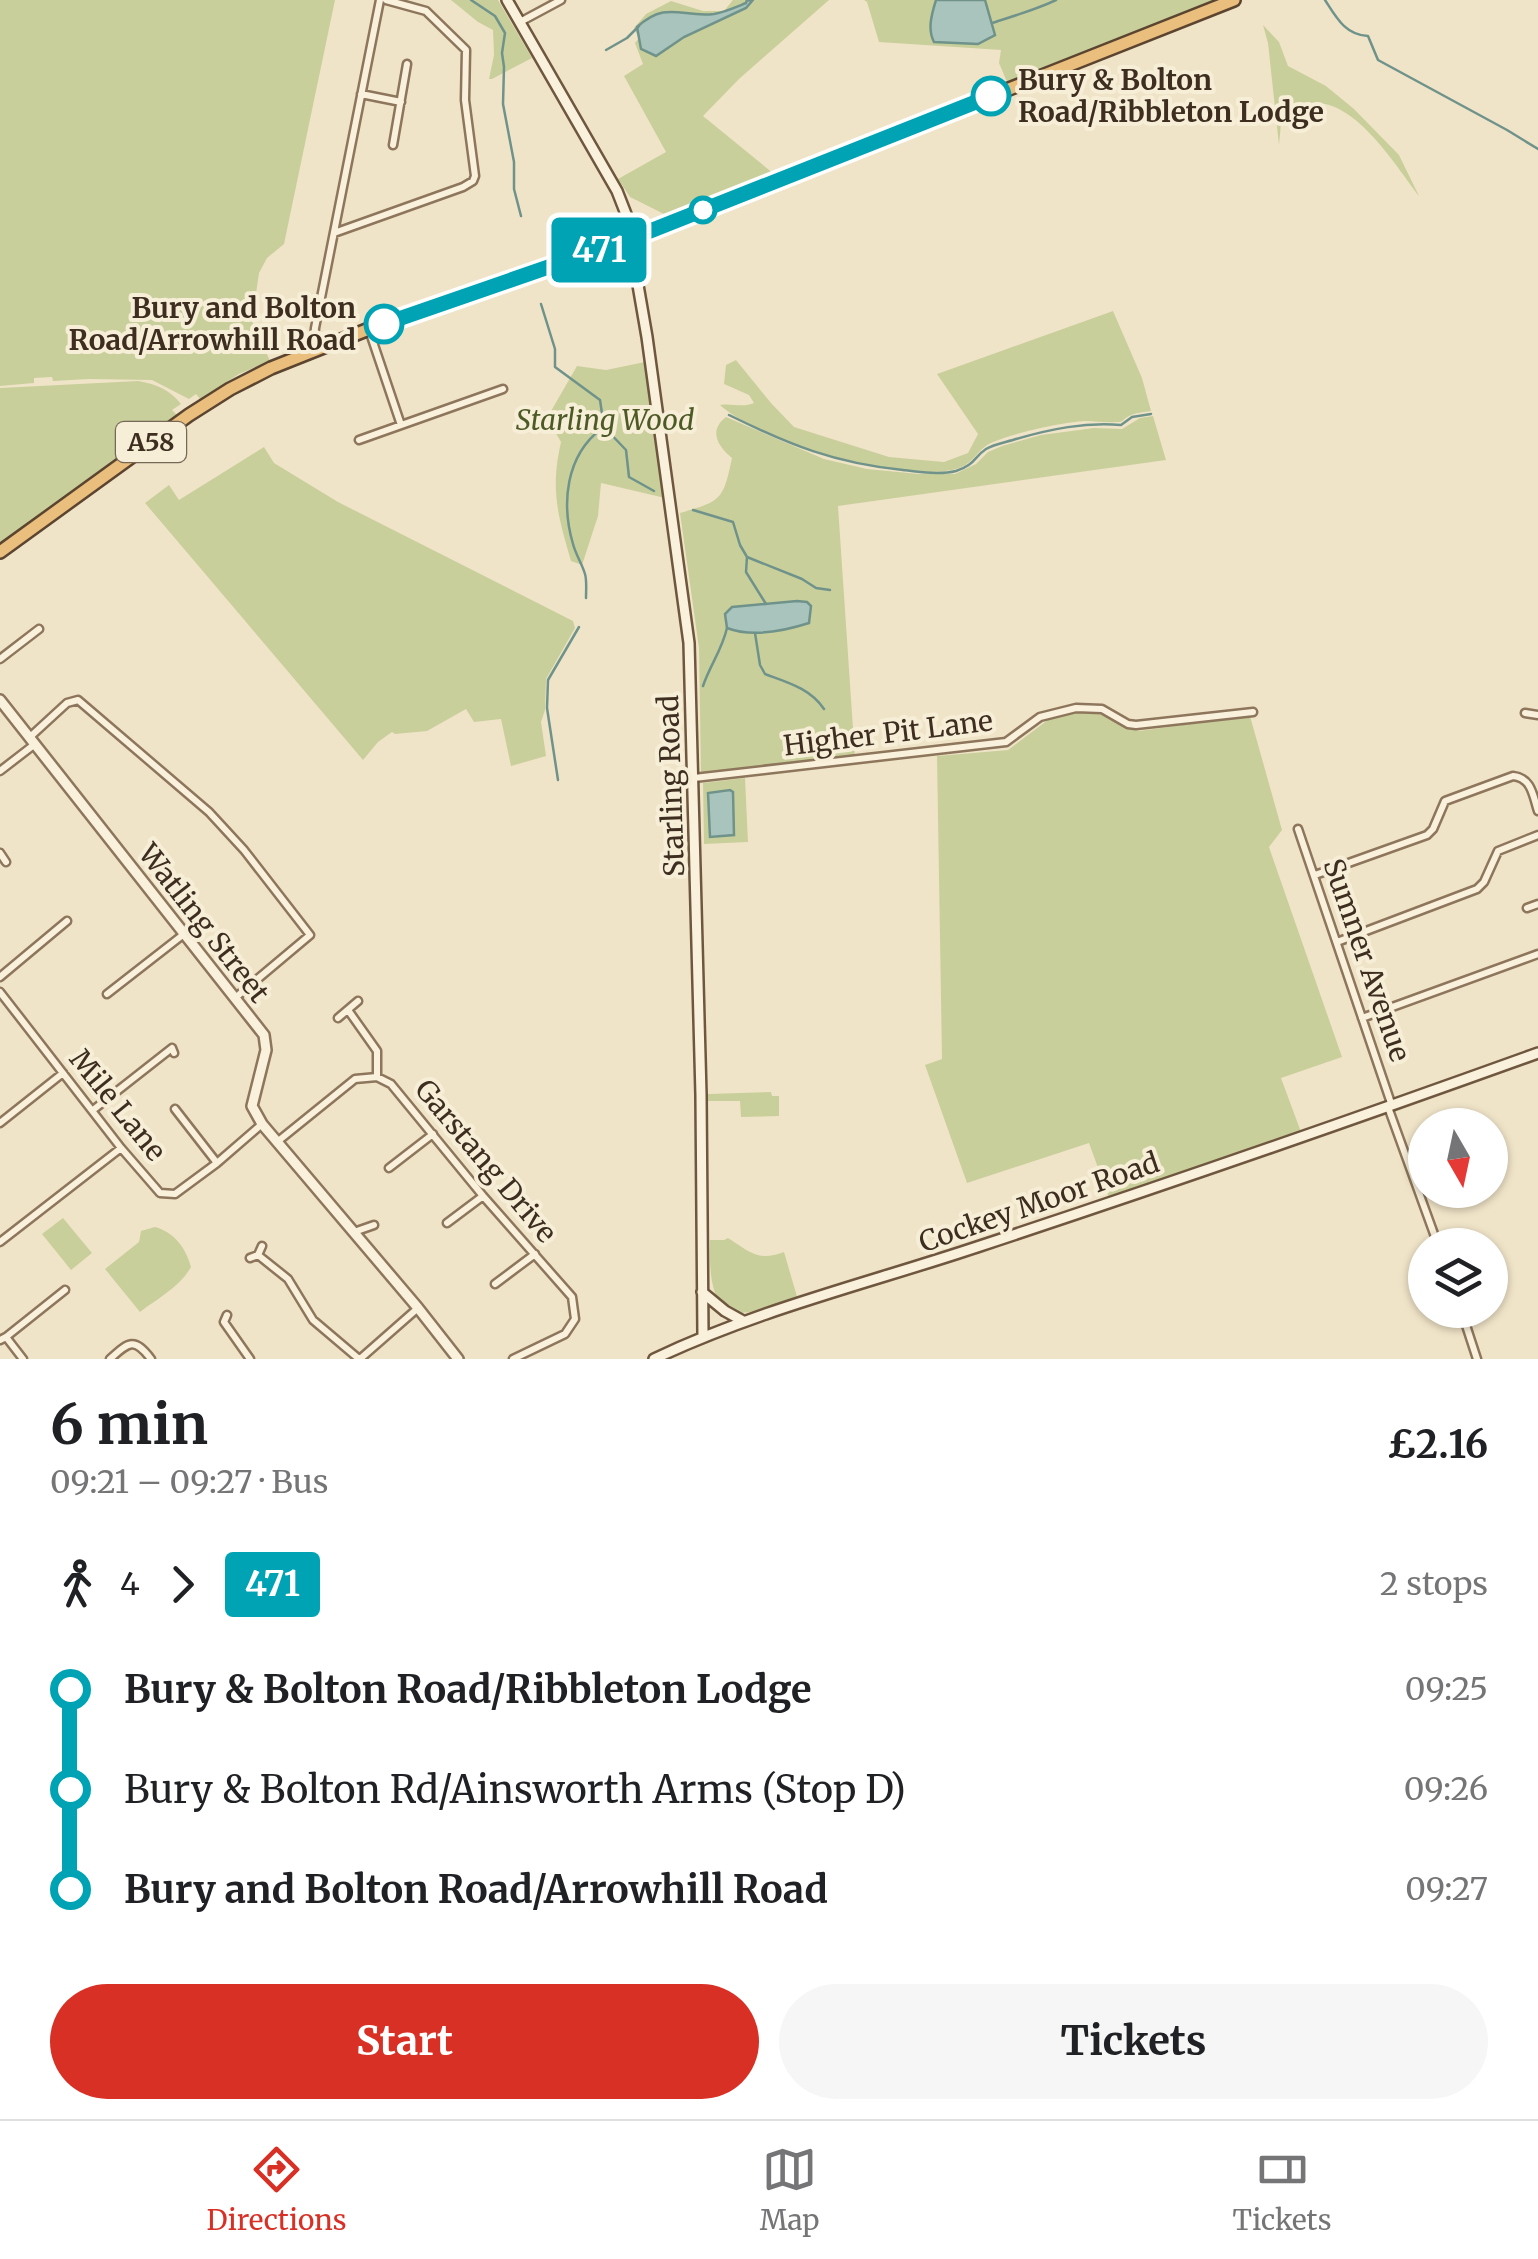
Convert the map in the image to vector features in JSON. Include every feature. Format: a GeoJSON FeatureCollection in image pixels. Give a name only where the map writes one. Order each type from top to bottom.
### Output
{"type":"FeatureCollection","features":[{"type":"Feature","properties":{"kind":"highway","name":"A58"},"geometry":{"type":"LineString","coordinates":[[0,552],[188,415],[252,377],[369,329],[632,238],[1234,0]]}},
{"type":"Feature","properties":{"kind":"main road","name":"Starling Road"},"geometry":{"type":"LineString","coordinates":[[507,0],[617,191],[632,238],[647,337],[690,642],[702,1095],[703,1336]]}},
{"type":"Feature","properties":{"kind":"main road","name":"Watling Street"},"geometry":{"type":"LineString","coordinates":[[0,700],[264,1035],[266,1050],[252,1106],[262,1124]]}},
{"type":"Feature","properties":{"kind":"main road","name":"Cockey Moor Road"},"geometry":{"type":"LineString","coordinates":[[654,1359],[674,1355],[703,1336],[744,1321],[938,1260],[1538,1053]]}},
{"type":"Feature","properties":{"kind":"main road"},"geometry":{"type":"LineString","coordinates":[[262,1124],[458,1359]]}},
{"type":"Feature","properties":{"kind":"main road"},"geometry":{"type":"LineString","coordinates":[[702,1292],[744,1321]]}},
{"type":"Feature","properties":{"kind":"street"},"geometry":{"type":"LineString","coordinates":[[312,351],[314,328],[383,0],[426,11],[466,50],[465,100],[473,181],[463,188],[334,233]]}},
{"type":"Feature","properties":{"kind":"street"},"geometry":{"type":"LineString","coordinates":[[520,22],[560,0]]}},
{"type":"Feature","properties":{"kind":"street"},"geometry":{"type":"LineString","coordinates":[[392,146],[408,64]]}},
{"type":"Feature","properties":{"kind":"street"},"geometry":{"type":"LineString","coordinates":[[362,94],[401,102]]}},
{"type":"Feature","properties":{"kind":"street"},"geometry":{"type":"LineString","coordinates":[[369,329],[401,425]]}},
{"type":"Feature","properties":{"kind":"street"},"geometry":{"type":"LineString","coordinates":[[360,440],[503,389]]}},
{"type":"Feature","properties":{"kind":"street"},"geometry":{"type":"LineString","coordinates":[[0,659],[39,629]]}},
{"type":"Feature","properties":{"kind":"street"},"geometry":{"type":"LineString","coordinates":[[0,771],[67,703],[78,700],[209,812],[244,850],[310,936],[235,998]]}},
{"type":"Feature","properties":{"kind":"street","name":"Higher Pit Lane"},"geometry":{"type":"LineString","coordinates":[[694,778],[1006,742],[1040,717],[1076,708],[1102,709],[1136,726],[1253,712]]}},
{"type":"Feature","properties":{"kind":"street"},"geometry":{"type":"LineString","coordinates":[[1525,713],[1538,715]]}},
{"type":"Feature","properties":{"kind":"street"},"geometry":{"type":"LineString","coordinates":[[1314,875],[1428,835],[1445,801],[1513,776],[1530,786],[1538,811]]}},
{"type":"Feature","properties":{"kind":"street","name":"Sumner Avenue"},"geometry":{"type":"LineString","coordinates":[[1298,829],[1432,1228]]}},
{"type":"Feature","properties":{"kind":"street"},"geometry":{"type":"LineString","coordinates":[[1337,942],[1477,889],[1500,848],[1538,835]]}},
{"type":"Feature","properties":{"kind":"street"},"geometry":{"type":"LineString","coordinates":[[0,853],[6,862]]}},
{"type":"Feature","properties":{"kind":"street"},"geometry":{"type":"LineString","coordinates":[[1527,908],[1538,904]]}},
{"type":"Feature","properties":{"kind":"street"},"geometry":{"type":"LineString","coordinates":[[0,976],[67,921]]}},
{"type":"Feature","properties":{"kind":"street"},"geometry":{"type":"LineString","coordinates":[[106,994],[184,934]]}},
{"type":"Feature","properties":{"kind":"street"},"geometry":{"type":"LineString","coordinates":[[1362,1018],[1538,954]]}},
{"type":"Feature","properties":{"kind":"street","name":"Mile Lane"},"geometry":{"type":"LineString","coordinates":[[0,992],[160,1193],[175,1194],[262,1124]]}},
{"type":"Feature","properties":{"kind":"street"},"geometry":{"type":"LineString","coordinates":[[338,1018],[358,1001]]}},
{"type":"Feature","properties":{"kind":"street"},"geometry":{"type":"LineString","coordinates":[[348,1010],[377,1051],[377,1077]]}},
{"type":"Feature","properties":{"kind":"street"},"geometry":{"type":"LineString","coordinates":[[93,1110],[172,1048],[174,1052]]}},
{"type":"Feature","properties":{"kind":"street"},"geometry":{"type":"LineString","coordinates":[[0,1124],[63,1073]]}},
{"type":"Feature","properties":{"kind":"street","name":"Garstang Drive"},"geometry":{"type":"LineString","coordinates":[[277,1142],[355,1079],[377,1077],[391,1084],[572,1297],[575,1319],[565,1334],[513,1359]]}},
{"type":"Feature","properties":{"kind":"street"},"geometry":{"type":"LineString","coordinates":[[175,1109],[217,1162]]}},
{"type":"Feature","properties":{"kind":"street"},"geometry":{"type":"LineString","coordinates":[[389,1168],[433,1134]]}},
{"type":"Feature","properties":{"kind":"street"},"geometry":{"type":"LineString","coordinates":[[0,1242],[121,1148]]}},
{"type":"Feature","properties":{"kind":"street"},"geometry":{"type":"LineString","coordinates":[[447,1223],[483,1196]]}},
{"type":"Feature","properties":{"kind":"street"},"geometry":{"type":"LineString","coordinates":[[354,1232],[374,1225]]}},
{"type":"Feature","properties":{"kind":"street"},"geometry":{"type":"LineString","coordinates":[[262,1246],[254,1256],[288,1280],[313,1320],[360,1359],[418,1308]]}},
{"type":"Feature","properties":{"kind":"street"},"geometry":{"type":"LineString","coordinates":[[494,1284],[535,1254]]}},
{"type":"Feature","properties":{"kind":"street"},"geometry":{"type":"LineString","coordinates":[[24,1359],[3,1339],[65,1290]]}},
{"type":"Feature","properties":{"kind":"street"},"geometry":{"type":"LineString","coordinates":[[227,1315],[224,1322],[250,1359]]}},
{"type":"Feature","properties":{"kind":"street"},"geometry":{"type":"LineString","coordinates":[[1467,1328],[1477,1359]]}},
{"type":"Feature","properties":{"kind":"street"},"geometry":{"type":"LineString","coordinates":[[110,1359],[133,1344],[140,1345],[151,1359]]}},
{"type":"Feature","properties":{"kind":"green space"},"geometry":{"type":"Polygon","coordinates":[[[0,0],[335,0],[284,244],[267,258],[259,273],[252,321],[270,361],[239,374],[200,399],[196,394],[189,399],[152,380],[53,381],[52,377],[0,386],[0,0]]]}},
{"type":"Feature","properties":{"kind":"green space"},"geometry":{"type":"Polygon","coordinates":[[[451,0],[498,0],[532,58],[489,79],[494,55],[493,30],[451,0]]]}},
{"type":"Feature","properties":{"kind":"green space"},"geometry":{"type":"Polygon","coordinates":[[[733,0],[829,0],[703,116],[774,174],[670,217],[630,197],[618,179],[666,152],[624,76],[643,64],[634,28],[646,14],[671,1],[703,11],[724,11],[733,0]]]}},
{"type":"Feature","properties":{"kind":"green space"},"geometry":{"type":"Polygon","coordinates":[[[864,0],[1215,0],[1007,82],[999,63],[1001,50],[879,42],[864,0]]]}},
{"type":"Feature","properties":{"kind":"green space"},"geometry":{"type":"Polygon","coordinates":[[[1263,25],[1279,42],[1288,66],[1326,86],[1399,155],[1419,196],[1374,137],[1329,105],[1313,103],[1282,112],[1279,145],[1263,25]]]}},
{"type":"Feature","properties":{"kind":"green space"},"geometry":{"type":"Polygon","coordinates":[[[1113,311],[1142,378],[1151,411],[1131,415],[1121,422],[1075,422],[1009,436],[989,444],[965,465],[952,470],[898,470],[831,456],[766,433],[720,405],[754,403],[749,395],[724,384],[726,365],[736,360],[794,427],[889,457],[944,462],[968,453],[978,434],[937,374],[1113,311]]]}},
{"type":"Feature","properties":{"kind":"green space","name":"Starling Wood"},"geometry":{"type":"Polygon","coordinates":[[[645,362],[665,498],[601,483],[598,516],[582,565],[571,561],[562,530],[556,489],[561,442],[547,418],[577,366],[606,370],[645,362]]]}},
{"type":"Feature","properties":{"kind":"green space"},"geometry":{"type":"Polygon","coordinates":[[[138,381],[172,394],[181,404],[172,410],[177,415],[0,544],[0,388],[138,381]]]}},
{"type":"Feature","properties":{"kind":"green space"},"geometry":{"type":"Polygon","coordinates":[[[1153,416],[1166,460],[838,506],[855,758],[701,775],[699,648],[680,513],[712,502],[726,483],[732,458],[716,433],[726,417],[824,459],[867,469],[955,474],[1002,446],[1041,435],[1094,428],[1122,429],[1140,418],[1153,416]]]}},
{"type":"Feature","properties":{"kind":"green space"},"geometry":{"type":"Polygon","coordinates":[[[264,447],[274,463],[338,502],[573,621],[575,628],[546,679],[541,722],[546,756],[511,766],[501,719],[474,722],[466,709],[427,731],[392,732],[363,760],[145,503],[169,485],[179,500],[264,447]]]}},
{"type":"Feature","properties":{"kind":"green space"},"geometry":{"type":"Polygon","coordinates":[[[1100,712],[1139,731],[1250,716],[1282,830],[1269,847],[1342,1057],[1281,1078],[1301,1132],[1109,1198],[1089,1143],[967,1183],[925,1065],[942,1059],[937,756],[1008,750],[1049,719],[1100,712]]]}},
{"type":"Feature","properties":{"kind":"green space"},"geometry":{"type":"Polygon","coordinates":[[[745,778],[748,842],[704,844],[703,783],[745,778]]]}},
{"type":"Feature","properties":{"kind":"green space"},"geometry":{"type":"Polygon","coordinates":[[[771,1092],[772,1096],[779,1096],[779,1116],[741,1117],[740,1101],[708,1101],[708,1094],[771,1092]]]}},
{"type":"Feature","properties":{"kind":"green space"},"geometry":{"type":"Polygon","coordinates":[[[63,1218],[92,1253],[71,1270],[42,1234],[63,1218]]]}},
{"type":"Feature","properties":{"kind":"green space"},"geometry":{"type":"Polygon","coordinates":[[[155,1227],[178,1242],[191,1267],[175,1286],[140,1312],[105,1269],[139,1242],[141,1231],[155,1227]]]}},
{"type":"Feature","properties":{"kind":"green space"},"geometry":{"type":"Polygon","coordinates":[[[728,1238],[761,1256],[784,1252],[798,1300],[750,1312],[726,1308],[718,1300],[711,1277],[710,1240],[728,1238]]]}},
{"type":"Feature","properties":{"kind":"water"},"geometry":{"type":"Polygon","coordinates":[[[936,0],[985,0],[995,35],[978,44],[934,42],[931,26],[936,0]]]}},
{"type":"Feature","properties":{"kind":"water"},"geometry":{"type":"Polygon","coordinates":[[[752,1],[746,8],[684,37],[656,56],[641,49],[637,27],[657,14],[714,14],[752,1]]]}},
{"type":"Feature","properties":{"kind":"water"},"geometry":{"type":"Polygon","coordinates":[[[797,601],[811,606],[809,623],[758,633],[727,628],[725,614],[732,607],[797,601]]]}},
{"type":"Feature","properties":{"kind":"water"},"geometry":{"type":"Polygon","coordinates":[[[730,790],[734,835],[710,837],[708,793],[730,790]]]}},
{"type":"Feature","properties":{"kind":"waterway"},"geometry":{"type":"LineString","coordinates":[[471,0],[495,16],[505,33],[503,104],[521,216]]}},
{"type":"Feature","properties":{"kind":"waterway"},"geometry":{"type":"LineString","coordinates":[[992,23],[1056,0]]}},
{"type":"Feature","properties":{"kind":"waterway"},"geometry":{"type":"LineString","coordinates":[[1325,0],[1347,29],[1368,36],[1378,60],[1538,149]]}},
{"type":"Feature","properties":{"kind":"waterway"},"geometry":{"type":"LineString","coordinates":[[606,50],[639,26]]}},
{"type":"Feature","properties":{"kind":"waterway"},"geometry":{"type":"LineString","coordinates":[[541,304],[555,349],[555,367],[600,400],[604,427],[626,450],[629,477],[654,491]]}},
{"type":"Feature","properties":{"kind":"waterway"},"geometry":{"type":"LineString","coordinates":[[729,415],[793,444],[834,457],[878,467],[936,473],[962,469],[989,447],[1029,435],[1081,425],[1121,425],[1132,417],[1151,414]]}},
{"type":"Feature","properties":{"kind":"waterway"},"geometry":{"type":"LineString","coordinates":[[586,598],[585,574],[569,528],[567,497],[580,453],[601,429]]}},
{"type":"Feature","properties":{"kind":"waterway"},"geometry":{"type":"LineString","coordinates":[[693,510],[733,522],[747,557],[816,588],[830,590]]}},
{"type":"Feature","properties":{"kind":"waterway"},"geometry":{"type":"LineString","coordinates":[[747,557],[746,572],[766,604]]}},
{"type":"Feature","properties":{"kind":"waterway"},"geometry":{"type":"LineString","coordinates":[[558,780],[547,708],[548,680],[579,627]]}},
{"type":"Feature","properties":{"kind":"waterway"},"geometry":{"type":"LineString","coordinates":[[703,686],[727,628]]}},
{"type":"Feature","properties":{"kind":"waterway"},"geometry":{"type":"LineString","coordinates":[[755,633],[765,674],[805,691],[824,709]]}},
{"type":"Feature","properties":{"kind":"bus line","name":"471"},"geometry":{"type":"LineString","coordinates":[[384,324],[635,237],[991,96]]}},
{"type":"Feature","properties":{"kind":"place","name":"Bury & Bolton Road/Ribbleton Lodge"},"geometry":{"type":"Point","coordinates":[991,96]}},
{"type":"Feature","properties":{"kind":"place","name":"Bury and Bolton Road/Arrowhill Road"},"geometry":{"type":"Point","coordinates":[384,324]}}]}
